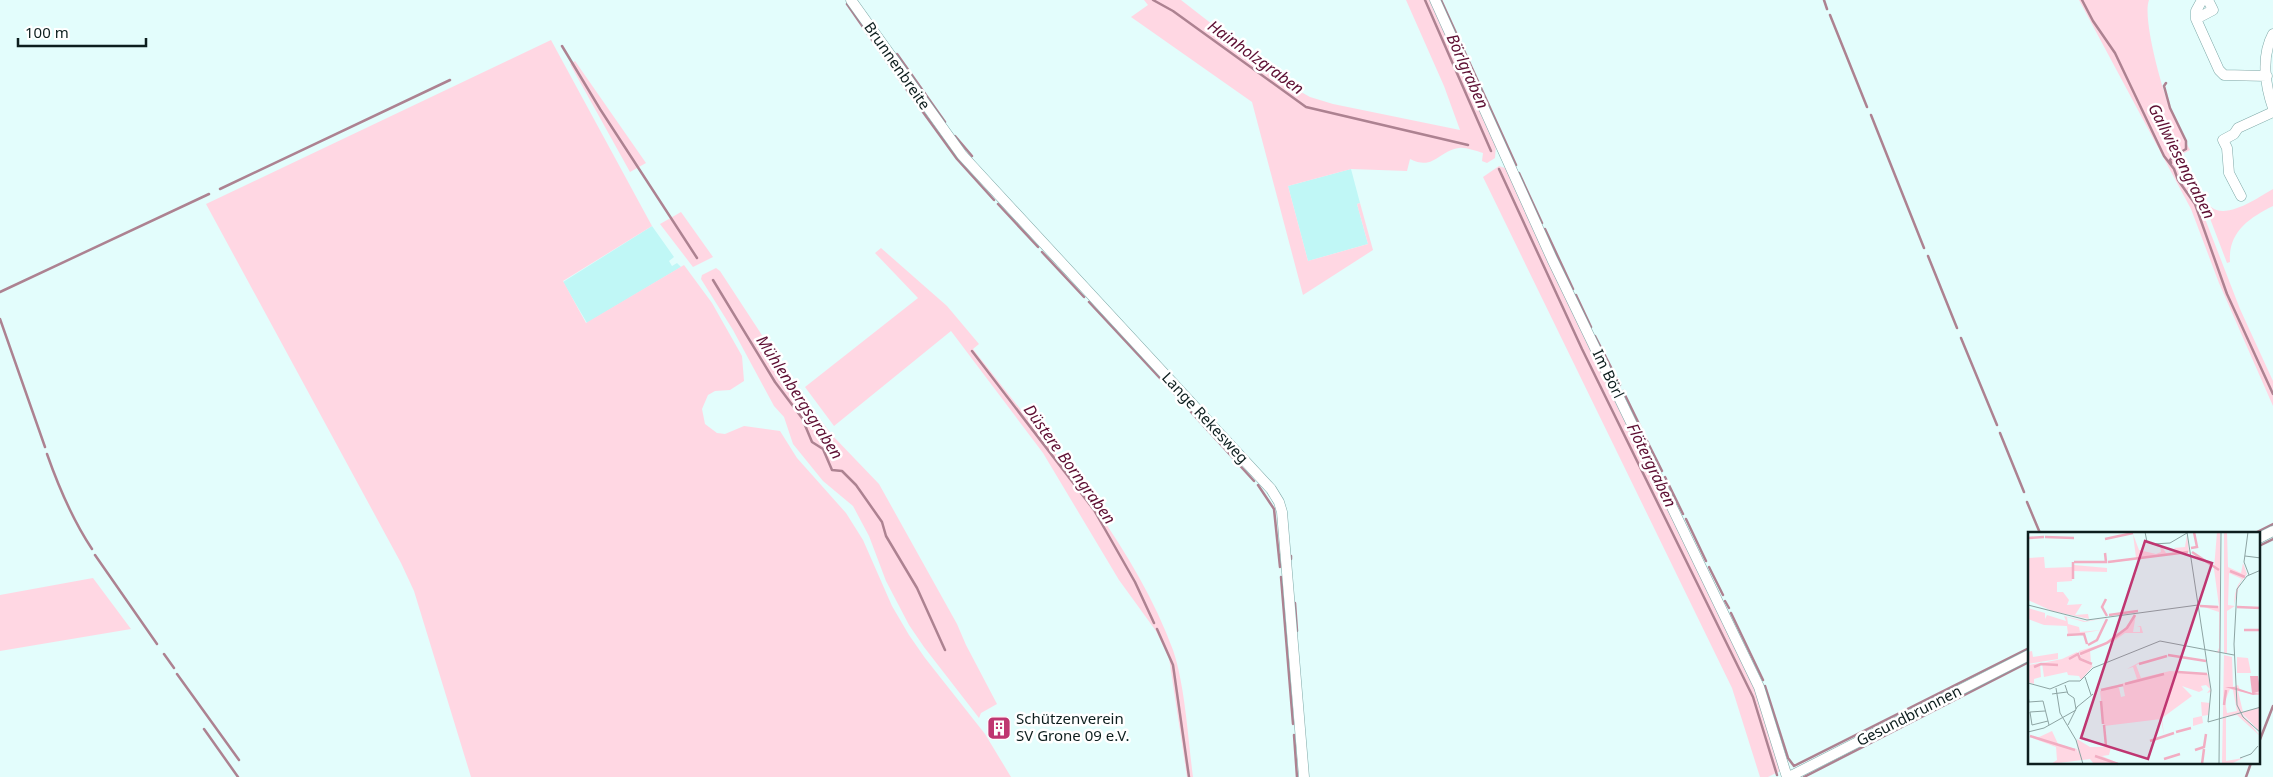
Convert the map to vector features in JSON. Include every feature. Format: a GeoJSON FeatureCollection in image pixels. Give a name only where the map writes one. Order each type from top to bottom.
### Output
{"type":"FeatureCollection","features":[{"type":"Feature","properties":{"kind":"street","name":"Brunnenbreite"},"geometry":{"type":"LineString","coordinates":[[851,0],[944,132]]}},
{"type":"Feature","properties":{"kind":"street","name":"Im Börl"},"geometry":{"type":"LineString","coordinates":[[1435,0],[1552,259],[1759,687],[1788,777]]}},
{"type":"Feature","properties":{"kind":"street"},"geometry":{"type":"LineString","coordinates":[[2202,0],[2196,11],[2196,19],[2220,70],[2224,74],[2266,76]]}},
{"type":"Feature","properties":{"kind":"street"},"geometry":{"type":"LineString","coordinates":[[2196,19],[2213,10],[2208,0]]}},
{"type":"Feature","properties":{"kind":"street"},"geometry":{"type":"LineString","coordinates":[[2241,196],[2230,173],[2227,148],[2223,140],[2234,134],[2238,128],[2273,110],[2266,76],[2267,48],[2273,34]]}},
{"type":"Feature","properties":{"kind":"street","name":"Lange Rekesweg"},"geometry":{"type":"LineString","coordinates":[[944,132],[969,162],[1271,489],[1279,502],[1282,512],[1304,777]]}},
{"type":"Feature","properties":{"kind":"street"},"geometry":{"type":"LineString","coordinates":[[2260,538],[2273,531]]}},
{"type":"Feature","properties":{"kind":"street","name":"Gesundbrunnen"},"geometry":{"type":"LineString","coordinates":[[1788,777],[2028,655]]}},
{"type":"Feature","properties":{"kind":"shaded area"},"geometry":{"type":"Polygon","coordinates":[[[1144,0],[1181,0],[1294,88],[1310,97],[1333,104],[1460,130],[1444,86],[1406,0],[1432,0],[1496,144],[1495,158],[1487,163],[1482,161],[1483,153],[1459,148],[1431,162],[1418,162],[1410,159],[1407,171],[1351,169],[1288,186],[1308,261],[1368,244],[1357,204],[1360,203],[1373,250],[1303,295],[1252,102],[1131,17],[1148,5],[1144,0]]]}},
{"type":"Feature","properties":{"kind":"shaded area"},"geometry":{"type":"Polygon","coordinates":[[[2079,0],[2149,0],[2148,22],[2150,37],[2162,86],[2170,109],[2190,150],[2176,157],[2197,198],[2240,309],[2273,381],[2273,406],[2219,283],[2191,209],[2079,0]]]}},
{"type":"Feature","properties":{"kind":"shaded area"},"geometry":{"type":"Polygon","coordinates":[[[551,40],[652,226],[563,281],[586,323],[684,265],[712,303],[742,356],[744,381],[730,390],[715,391],[708,395],[702,409],[705,424],[717,433],[725,434],[744,426],[780,431],[797,458],[846,513],[863,540],[892,606],[909,635],[985,734],[1011,777],[471,777],[414,591],[401,563],[206,204],[551,40]]]}},
{"type":"Feature","properties":{"kind":"shaded area"},"geometry":{"type":"Polygon","coordinates":[[[575,61],[646,163],[630,172],[570,64],[575,61]]]}},
{"type":"Feature","properties":{"kind":"shaded area"},"geometry":{"type":"Polygon","coordinates":[[[1499,166],[1508,169],[1759,696],[1780,771],[1768,777],[1760,777],[1732,688],[1483,177],[1499,166]]]}},
{"type":"Feature","properties":{"kind":"shaded area"},"geometry":{"type":"Polygon","coordinates":[[[1351,169],[1360,203],[1357,204],[1368,244],[1308,261],[1288,186],[1351,169]]]}},
{"type":"Feature","properties":{"kind":"shaded area"},"geometry":{"type":"Polygon","coordinates":[[[2193,186],[2211,207],[2225,211],[2243,206],[2273,189],[2273,206],[2248,221],[2236,234],[2230,251],[2230,262],[2227,263],[2206,208],[2193,186]]]}},
{"type":"Feature","properties":{"kind":"shaded area"},"geometry":{"type":"Polygon","coordinates":[[[681,212],[713,257],[693,267],[660,224],[681,212]]]}},
{"type":"Feature","properties":{"kind":"shaded area"},"geometry":{"type":"Polygon","coordinates":[[[652,226],[674,257],[669,261],[672,266],[677,263],[681,267],[587,323],[563,282],[652,226]]]}},
{"type":"Feature","properties":{"kind":"shaded area"},"geometry":{"type":"Polygon","coordinates":[[[881,248],[947,306],[979,344],[973,349],[1085,493],[1135,570],[1156,610],[1177,664],[1193,777],[1187,777],[1169,658],[1156,631],[1119,580],[1043,453],[951,331],[834,426],[805,387],[918,298],[875,253],[881,248]]]}},
{"type":"Feature","properties":{"kind":"shaded area"},"geometry":{"type":"Polygon","coordinates":[[[716,268],[720,271],[790,378],[831,434],[879,484],[957,624],[997,704],[981,713],[979,718],[909,625],[886,581],[869,536],[853,506],[823,481],[793,444],[784,417],[774,406],[733,330],[701,279],[702,275],[716,268]]]}},
{"type":"Feature","properties":{"kind":"shaded area"},"geometry":{"type":"Polygon","coordinates":[[[93,578],[131,629],[0,651],[0,595],[93,578]]]}},
{"type":"Feature","properties":{"kind":"waterway","name":"Hainholzgraben"},"geometry":{"type":"LineString","coordinates":[[1153,0],[1173,11],[1306,107],[1468,145]]}},
{"type":"Feature","properties":{"kind":"waterway","name":"Börlgraben"},"geometry":{"type":"LineString","coordinates":[[1425,0],[1491,151]]}},
{"type":"Feature","properties":{"kind":"waterway"},"geometry":{"type":"LineString","coordinates":[[1441,0],[1516,165]]}},
{"type":"Feature","properties":{"kind":"waterway"},"geometry":{"type":"LineString","coordinates":[[1824,0],[1827,9]]}},
{"type":"Feature","properties":{"kind":"waterway","name":"Gallwiesengraben"},"geometry":{"type":"LineString","coordinates":[[2082,0],[2093,21],[2115,53],[2164,156],[2195,204],[2227,294],[2273,394]]}},
{"type":"Feature","properties":{"kind":"waterway"},"geometry":{"type":"LineString","coordinates":[[847,4],[895,73]]}},
{"type":"Feature","properties":{"kind":"waterway"},"geometry":{"type":"LineString","coordinates":[[1830,15],[1867,107]]}},
{"type":"Feature","properties":{"kind":"waterway","name":"Mühlenbergsgraben"},"geometry":{"type":"LineString","coordinates":[[562,46],[600,109],[697,258]]}},
{"type":"Feature","properties":{"kind":"waterway"},"geometry":{"type":"LineString","coordinates":[[897,54],[945,122]]}},
{"type":"Feature","properties":{"kind":"waterway"},"geometry":{"type":"LineString","coordinates":[[899,79],[957,159],[994,200]]}},
{"type":"Feature","properties":{"kind":"waterway"},"geometry":{"type":"LineString","coordinates":[[220,189],[450,80]]}},
{"type":"Feature","properties":{"kind":"waterway"},"geometry":{"type":"LineString","coordinates":[[2166,83],[2164,86],[2170,108],[2186,141],[2186,149],[2179,153]]}},
{"type":"Feature","properties":{"kind":"waterway"},"geometry":{"type":"LineString","coordinates":[[1871,115],[1924,248]]}},
{"type":"Feature","properties":{"kind":"waterway"},"geometry":{"type":"LineString","coordinates":[[955,136],[972,156]]}},
{"type":"Feature","properties":{"kind":"waterway","name":"Gallwiesengraben"},"geometry":{"type":"LineString","coordinates":[[2171,163],[2170,160],[2174,155]]}},
{"type":"Feature","properties":{"kind":"waterway","name":"Flötergraben"},"geometry":{"type":"LineString","coordinates":[[1499,169],[1582,349],[1753,697],[1777,775]]}},
{"type":"Feature","properties":{"kind":"waterway"},"geometry":{"type":"LineString","coordinates":[[1519,173],[1542,223]]}},
{"type":"Feature","properties":{"kind":"waterway"},"geometry":{"type":"LineString","coordinates":[[0,292],[209,194]]}},
{"type":"Feature","properties":{"kind":"waterway"},"geometry":{"type":"LineString","coordinates":[[998,204],[1038,247]]}},
{"type":"Feature","properties":{"kind":"waterway"},"geometry":{"type":"LineString","coordinates":[[1545,229],[1573,289]]}},
{"type":"Feature","properties":{"kind":"waterway"},"geometry":{"type":"LineString","coordinates":[[1042,252],[1084,297]]}},
{"type":"Feature","properties":{"kind":"waterway"},"geometry":{"type":"LineString","coordinates":[[1928,256],[1957,328]]}},
{"type":"Feature","properties":{"kind":"waterway","name":"Mühlenbergsgraben"},"geometry":{"type":"LineString","coordinates":[[713,280],[775,382],[802,418],[812,442],[823,449],[832,470],[842,471],[856,485],[882,522],[886,536],[917,588],[945,650]]}},
{"type":"Feature","properties":{"kind":"waterway"},"geometry":{"type":"LineString","coordinates":[[1576,295],[1591,327]]}},
{"type":"Feature","properties":{"kind":"waterway"},"geometry":{"type":"LineString","coordinates":[[1089,302],[1184,404]]}},
{"type":"Feature","properties":{"kind":"waterway"},"geometry":{"type":"LineString","coordinates":[[0,319],[45,447]]}},
{"type":"Feature","properties":{"kind":"waterway"},"geometry":{"type":"LineString","coordinates":[[1595,336],[1620,385]]}},
{"type":"Feature","properties":{"kind":"waterway"},"geometry":{"type":"LineString","coordinates":[[1961,338],[1997,425]]}},
{"type":"Feature","properties":{"kind":"waterway","name":"Düstere Borngraben"},"geometry":{"type":"LineString","coordinates":[[972,351],[1094,510],[1135,582],[1154,623]]}},
{"type":"Feature","properties":{"kind":"waterway"},"geometry":{"type":"LineString","coordinates":[[1623,391],[1641,428]]}},
{"type":"Feature","properties":{"kind":"waterway"},"geometry":{"type":"LineString","coordinates":[[1191,412],[1254,481]]}},
{"type":"Feature","properties":{"kind":"waterway"},"geometry":{"type":"LineString","coordinates":[[2000,433],[2024,492]]}},
{"type":"Feature","properties":{"kind":"waterway"},"geometry":{"type":"LineString","coordinates":[[1645,437],[1662,471]]}},
{"type":"Feature","properties":{"kind":"waterway"},"geometry":{"type":"LineString","coordinates":[[47,454],[66,503],[92,549]]}},
{"type":"Feature","properties":{"kind":"waterway"},"geometry":{"type":"LineString","coordinates":[[1665,477],[1683,514]]}},
{"type":"Feature","properties":{"kind":"waterway"},"geometry":{"type":"LineString","coordinates":[[1258,485],[1274,509],[1280,567]]}},
{"type":"Feature","properties":{"kind":"waterway"},"geometry":{"type":"LineString","coordinates":[[2027,502],[2040,532]]}},
{"type":"Feature","properties":{"kind":"waterway"},"geometry":{"type":"LineString","coordinates":[[1686,519],[1706,561]]}},
{"type":"Feature","properties":{"kind":"waterway"},"geometry":{"type":"LineString","coordinates":[[2257,532],[2273,524]]}},
{"type":"Feature","properties":{"kind":"waterway"},"geometry":{"type":"LineString","coordinates":[[2260,546],[2273,539]]}},
{"type":"Feature","properties":{"kind":"waterway"},"geometry":{"type":"LineString","coordinates":[[95,555],[157,644]]}},
{"type":"Feature","properties":{"kind":"waterway"},"geometry":{"type":"LineString","coordinates":[[1709,567],[1723,595]]}},
{"type":"Feature","properties":{"kind":"waterway"},"geometry":{"type":"LineString","coordinates":[[1281,577],[1293,724]]}},
{"type":"Feature","properties":{"kind":"waterway"},"geometry":{"type":"LineString","coordinates":[[1725,601],[1729,608]]}},
{"type":"Feature","properties":{"kind":"waterway"},"geometry":{"type":"LineString","coordinates":[[1295,603],[1297,631]]}},
{"type":"Feature","properties":{"kind":"waterway"},"geometry":{"type":"LineString","coordinates":[[1731,613],[1763,680]]}},
{"type":"Feature","properties":{"kind":"waterway","name":"Düstere Borngraben"},"geometry":{"type":"LineString","coordinates":[[1157,629],[1173,665],[1189,777]]}},
{"type":"Feature","properties":{"kind":"waterway"},"geometry":{"type":"LineString","coordinates":[[1765,686],[1788,758],[1794,766],[2028,649]]}},
{"type":"Feature","properties":{"kind":"waterway"},"geometry":{"type":"LineString","coordinates":[[164,654],[174,668]]}},
{"type":"Feature","properties":{"kind":"waterway"},"geometry":{"type":"LineString","coordinates":[[1804,777],[2028,663]]}},
{"type":"Feature","properties":{"kind":"waterway"},"geometry":{"type":"LineString","coordinates":[[177,674],[239,760]]}},
{"type":"Feature","properties":{"kind":"waterway"},"geometry":{"type":"LineString","coordinates":[[2260,739],[2273,706]]}},
{"type":"Feature","properties":{"kind":"waterway"},"geometry":{"type":"LineString","coordinates":[[204,729],[238,777]]}},
{"type":"Feature","properties":{"kind":"waterway"},"geometry":{"type":"LineString","coordinates":[[1294,735],[1297,777]]}},
{"type":"Feature","properties":{"kind":"waterway"},"geometry":{"type":"LineString","coordinates":[[2246,777],[2251,764]]}},
{"type":"Feature","properties":{"kind":"place","name":"Schützenverein SV Grone 09 e.V."},"geometry":{"type":"Point","coordinates":[999,728]}}]}
